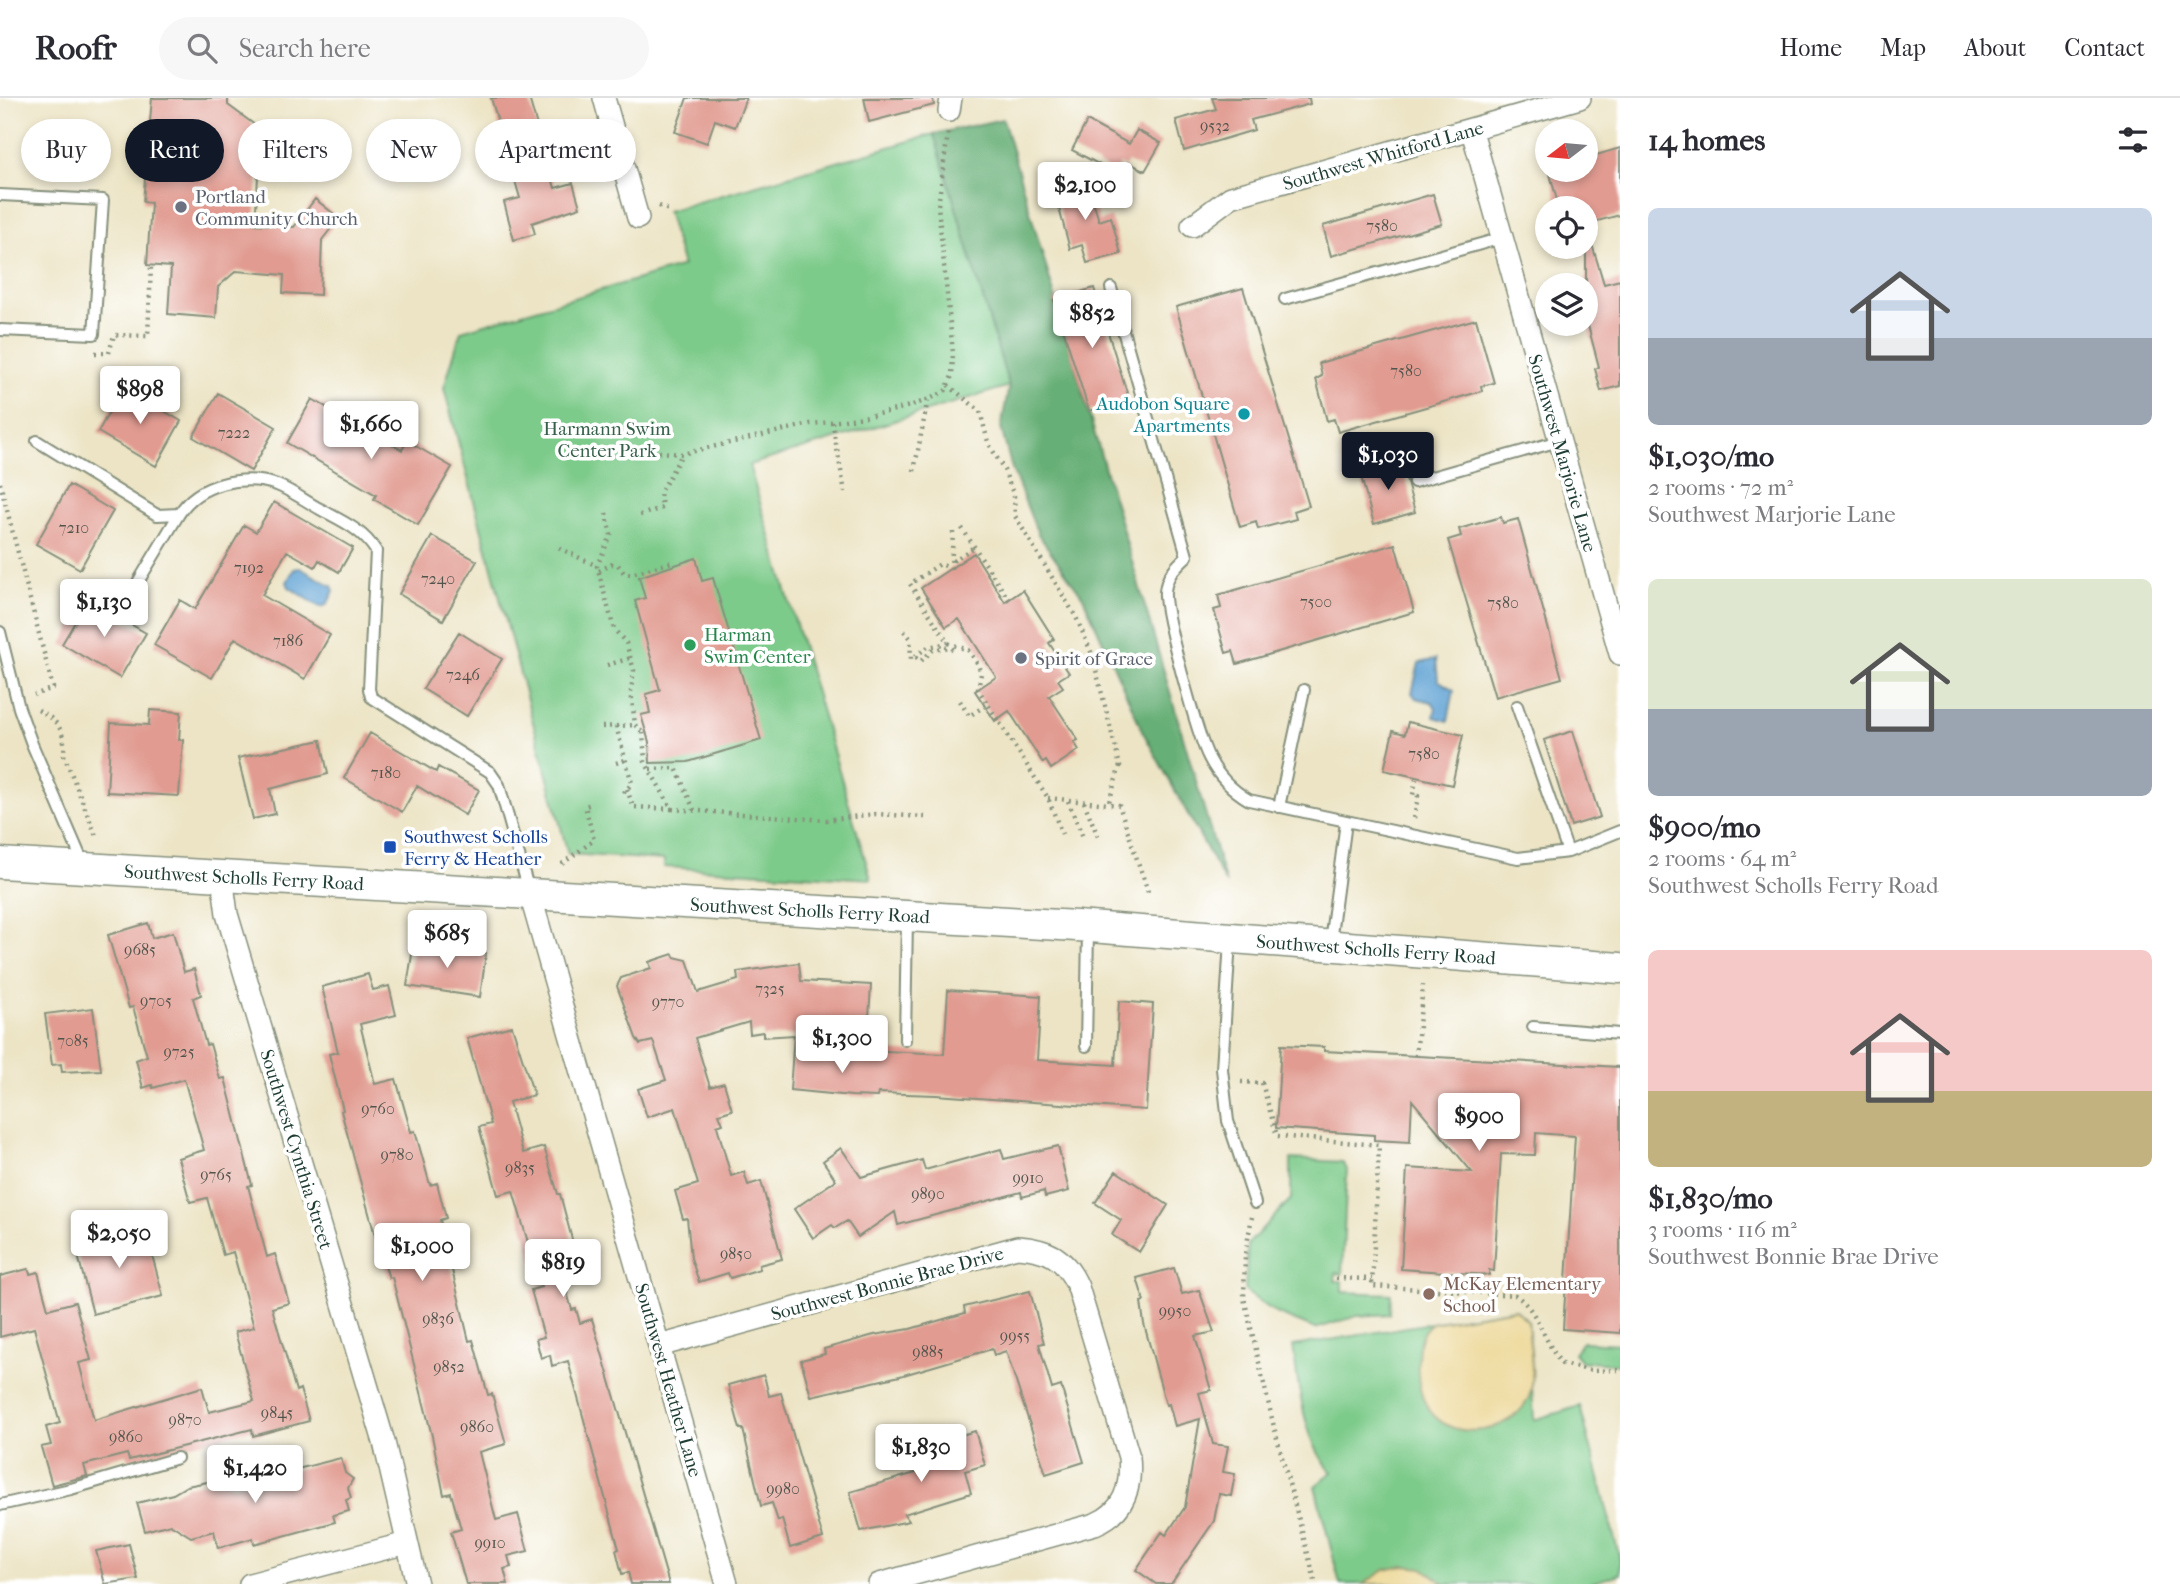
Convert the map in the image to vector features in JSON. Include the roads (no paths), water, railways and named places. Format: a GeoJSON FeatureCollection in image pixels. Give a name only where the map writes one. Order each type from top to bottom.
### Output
{"type":"FeatureCollection","features":[{"type":"Feature","properties":{"kind":"main road","name":"Southwest Scholls Ferry Road"},"geometry":{"type":"LineString","coordinates":[[0,863],[1088,927],[1620,968]]}},
{"type":"Feature","properties":{"kind":"street"},"geometry":{"type":"LineString","coordinates":[[604,98],[638,218]]}},
{"type":"Feature","properties":{"kind":"street","name":"Southwest Whitford Lane"},"geometry":{"type":"LineString","coordinates":[[1192,226],[1231,197],[1472,131],[1580,98]]}},
{"type":"Feature","properties":{"kind":"street","name":"Southwest Marjorie Lane"},"geometry":{"type":"LineString","coordinates":[[1472,131],[1620,654]]}},
{"type":"Feature","properties":{"kind":"street","name":"Southwest Cynthia Street"},"geometry":{"type":"LineString","coordinates":[[222,876],[227,914],[384,1442],[417,1584]]}},
{"type":"Feature","properties":{"kind":"street","name":"Southwest Heather Lane"},"geometry":{"type":"LineString","coordinates":[[530,894],[727,1584]]}},
{"type":"Feature","properties":{"kind":"street","name":"Southwest Bonnie Brae Drive"},"geometry":{"type":"LineString","coordinates":[[659,1346],[1017,1247],[1049,1251],[1064,1262],[1079,1287],[1129,1457],[1129,1486],[1124,1499],[1107,1518],[1095,1524],[879,1584]]}},
{"type":"Feature","properties":{"kind":"street"},"geometry":{"type":"LineString","coordinates":[[250,1584],[407,1543]]}},
{"type":"Feature","properties":{"kind":"lane"},"geometry":{"type":"LineString","coordinates":[[0,195],[103,200],[94,334],[0,330]]}},
{"type":"Feature","properties":{"kind":"lane"},"geometry":{"type":"LineString","coordinates":[[1284,299],[1502,238]]}},
{"type":"Feature","properties":{"kind":"lane"},"geometry":{"type":"LineString","coordinates":[[1111,288],[1187,556],[1169,577],[1164,603],[1208,756],[1217,771],[1240,795],[1249,800],[1518,858],[1568,852],[1620,831]]}},
{"type":"Feature","properties":{"kind":"lane"},"geometry":{"type":"LineString","coordinates":[[37,441],[157,515],[179,514]]}},
{"type":"Feature","properties":{"kind":"lane"},"geometry":{"type":"LineString","coordinates":[[1414,482],[1559,441]]}},
{"type":"Feature","properties":{"kind":"lane"},"geometry":{"type":"LineString","coordinates":[[132,592],[183,507],[218,483],[250,481],[277,485],[365,534],[376,551],[369,689],[371,697],[490,772],[499,785],[530,894]]}},
{"type":"Feature","properties":{"kind":"lane"},"geometry":{"type":"LineString","coordinates":[[0,632],[19,708],[32,744],[86,867]]}},
{"type":"Feature","properties":{"kind":"lane"},"geometry":{"type":"LineString","coordinates":[[1279,807],[1304,690]]}},
{"type":"Feature","properties":{"kind":"lane"},"geometry":{"type":"LineString","coordinates":[[1517,706],[1568,852]]}},
{"type":"Feature","properties":{"kind":"lane"},"geometry":{"type":"LineString","coordinates":[[1329,945],[1346,822]]}},
{"type":"Feature","properties":{"kind":"lane"},"geometry":{"type":"LineString","coordinates":[[905,1040],[907,916]]}},
{"type":"Feature","properties":{"kind":"lane"},"geometry":{"type":"LineString","coordinates":[[1086,1046],[1088,927]]}},
{"type":"Feature","properties":{"kind":"lane"},"geometry":{"type":"LineString","coordinates":[[1230,937],[1223,1081],[1228,1121],[1255,1203]]}},
{"type":"Feature","properties":{"kind":"lane"},"geometry":{"type":"LineString","coordinates":[[1533,1027],[1620,1034]]}},
{"type":"Feature","properties":{"kind":"lane"},"geometry":{"type":"LineString","coordinates":[[0,1505],[71,1489],[177,1458]]}},
{"type":"Feature","properties":{"kind":"water"},"geometry":{"type":"Polygon","coordinates":[[[300,568],[332,586],[334,591],[327,605],[320,607],[289,587],[287,582],[294,569],[300,568]]]}},
{"type":"Feature","properties":{"kind":"water"},"geometry":{"type":"Polygon","coordinates":[[[1436,659],[1438,680],[1454,690],[1448,721],[1434,717],[1436,708],[1432,702],[1416,698],[1412,693],[1419,663],[1436,659]]]}},
{"type":"Feature","properties":{"kind":"place","name":"Portland Community Church"},"geometry":{"type":"Point","coordinates":[181,207]}},
{"type":"Feature","properties":{"kind":"place","name":"Audobon Square Apartments"},"geometry":{"type":"Point","coordinates":[1244,414]}},
{"type":"Feature","properties":{"kind":"place","name":"Harman Swim Center"},"geometry":{"type":"Point","coordinates":[690,645]}},
{"type":"Feature","properties":{"kind":"place","name":"Spirit of Grace"},"geometry":{"type":"Point","coordinates":[1021,658]}},
{"type":"Feature","properties":{"kind":"place","name":"Southwest Scholls Ferry & Heather"},"geometry":{"type":"Point","coordinates":[390,847]}},
{"type":"Feature","properties":{"kind":"place","name":"McKay Elementary School"},"geometry":{"type":"Point","coordinates":[1429,1294]}},
{"type":"Feature","properties":{"kind":"park label","name":"Harmann Swim Center Park"},"geometry":{"type":"Point","coordinates":[607,439]}}]}
